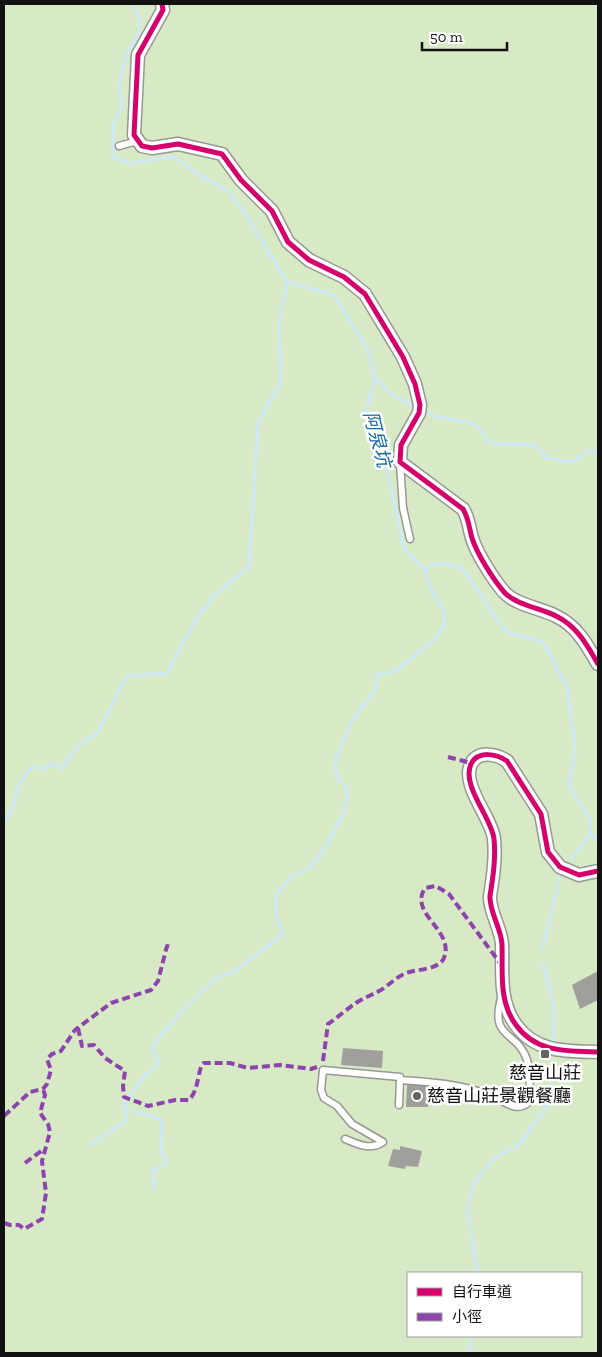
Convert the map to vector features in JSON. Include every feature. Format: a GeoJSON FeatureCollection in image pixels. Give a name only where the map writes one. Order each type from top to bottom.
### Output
{"type":"FeatureCollection","features":[{"type":"Feature","properties":{"kind":"street"},"geometry":{"type":"LineString","coordinates":[[162,4],[163,10],[138,55],[134,105],[134,135],[137,141],[142,146],[152,148],[178,144],[222,154],[241,180],[272,211],[288,242],[309,260],[344,277],[365,294],[403,357],[419,396],[419,413],[400,445],[400,462],[463,509],[468,516],[476,548],[504,592],[516,600],[557,616],[572,626],[582,636],[598,664]]}},
{"type":"Feature","properties":{"kind":"street"},"geometry":{"type":"LineString","coordinates":[[598,871],[579,875],[560,867],[548,852],[540,814],[507,761],[499,755],[488,754],[479,757],[471,763],[469,773],[471,786],[494,837],[493,885],[490,897],[502,943],[500,963],[503,992],[515,1024],[535,1043],[552,1050],[598,1052]]}},
{"type":"Feature","properties":{"kind":"lane"},"geometry":{"type":"LineString","coordinates":[[119,146],[137,141]]}},
{"type":"Feature","properties":{"kind":"lane"},"geometry":{"type":"LineString","coordinates":[[400,462],[402,501],[410,539]]}},
{"type":"Feature","properties":{"kind":"lane"},"geometry":{"type":"LineString","coordinates":[[345,1138],[371,1147],[383,1142],[352,1124],[337,1106],[324,1098],[321,1090],[323,1070],[400,1077],[400,1080],[455,1084],[494,1097],[510,1106],[524,1106],[528,1103],[527,1059],[498,1021],[497,1010],[503,992]]}},
{"type":"Feature","properties":{"kind":"lane"},"geometry":{"type":"LineString","coordinates":[[399,1105],[400,1080]]}},
{"type":"Feature","properties":{"kind":"green space"},"geometry":{"type":"Polygon","coordinates":[[[4,4],[598,4],[598,1353],[4,1353],[4,4]]]}},
{"type":"Feature","properties":{"kind":"building"},"geometry":{"type":"Polygon","coordinates":[[[598,971],[598,1000],[580,1009],[572,985],[598,971]]]}},
{"type":"Feature","properties":{"kind":"building"},"geometry":{"type":"Polygon","coordinates":[[[343,1048],[383,1051],[382,1068],[341,1065],[343,1048]]]}},
{"type":"Feature","properties":{"kind":"building","name":"慈音山莊景觀餐廳"},"geometry":{"type":"Polygon","coordinates":[[[407,1084],[429,1085],[428,1107],[406,1107],[407,1084]]]}},
{"type":"Feature","properties":{"kind":"building"},"geometry":{"type":"Polygon","coordinates":[[[400,1146],[422,1151],[418,1167],[406,1166],[405,1169],[388,1166],[393,1149],[400,1150],[400,1146]]]}},
{"type":"Feature","properties":{"kind":"waterway","name":"阿泉坑"},"geometry":{"type":"LineString","coordinates":[[134,4],[140,22],[138,35],[126,54],[119,85],[123,108],[113,122],[113,157],[129,163],[174,157],[202,177],[228,191],[246,215],[287,282],[334,295],[368,350],[375,378],[366,411],[388,474],[404,549],[424,568],[441,563],[461,567],[506,632],[543,642],[567,687],[575,749],[569,787],[589,818],[591,833],[598,843]]}},
{"type":"Feature","properties":{"kind":"waterway"},"geometry":{"type":"LineString","coordinates":[[4,823],[9,816],[18,786],[26,773],[33,767],[44,769],[52,763],[61,769],[78,746],[98,732],[127,676],[167,673],[195,621],[213,597],[249,566],[258,423],[281,382],[279,323],[287,282]]}},
{"type":"Feature","properties":{"kind":"waterway"},"geometry":{"type":"LineString","coordinates":[[375,378],[394,396],[414,406]]}},
{"type":"Feature","properties":{"kind":"waterway"},"geometry":{"type":"LineString","coordinates":[[425,412],[474,425],[481,430],[489,443],[535,445],[547,458],[572,462],[589,451],[598,452]]}},
{"type":"Feature","properties":{"kind":"waterway"},"geometry":{"type":"LineString","coordinates":[[154,1189],[153,1169],[165,1166],[166,1159],[161,1154],[162,1121],[153,1116],[125,1108],[124,1100],[133,1093],[142,1078],[159,1061],[154,1056],[153,1045],[184,1008],[218,977],[235,971],[283,934],[276,917],[276,895],[292,876],[311,867],[325,848],[345,811],[348,789],[338,779],[335,768],[336,758],[352,721],[375,690],[378,673],[394,672],[436,638],[444,625],[444,611],[431,589],[424,568]]}},
{"type":"Feature","properties":{"kind":"waterway"},"geometry":{"type":"LineString","coordinates":[[571,860],[591,833]]}},
{"type":"Feature","properties":{"kind":"waterway"},"geometry":{"type":"LineString","coordinates":[[542,948],[561,874]]}},
{"type":"Feature","properties":{"kind":"waterway"},"geometry":{"type":"LineString","coordinates":[[543,963],[554,1007],[554,1042]]}},
{"type":"Feature","properties":{"kind":"waterway"},"geometry":{"type":"LineString","coordinates":[[478,1272],[467,1210],[474,1183],[494,1158],[519,1145],[544,1111],[550,1100],[553,1060]]}},
{"type":"Feature","properties":{"kind":"waterway"},"geometry":{"type":"LineString","coordinates":[[90,1145],[126,1121],[125,1108]]}},
{"type":"Feature","properties":{"kind":"waterway"},"geometry":{"type":"LineString","coordinates":[[468,1353],[472,1337]]}},
{"type":"Feature","properties":{"kind":"marked path"},"geometry":{"type":"LineString","coordinates":[[448,757],[471,763]]}},
{"type":"Feature","properties":{"kind":"marked path"},"geometry":{"type":"LineString","coordinates":[[323,1061],[328,1024],[356,1003],[381,990],[397,978],[438,965],[444,958],[446,948],[443,939],[422,906],[421,897],[425,888],[436,886],[449,894],[500,963]]}},
{"type":"Feature","properties":{"kind":"marked path"},"geometry":{"type":"LineString","coordinates":[[4,1116],[30,1092],[43,1089],[47,1084],[51,1070],[47,1059],[52,1054],[61,1051],[75,1030],[111,1003],[151,990],[158,981],[167,946],[173,947]]}},
{"type":"Feature","properties":{"kind":"marked path"},"geometry":{"type":"LineString","coordinates":[[78,1028],[82,1046],[94,1045],[105,1058],[125,1071],[124,1097],[148,1106],[175,1100],[189,1100],[193,1095],[200,1069],[204,1063],[230,1063],[248,1068],[280,1065],[311,1069],[317,1067]]}},
{"type":"Feature","properties":{"kind":"marked path"},"geometry":{"type":"LineString","coordinates":[[4,1223],[19,1225],[24,1229],[42,1219],[46,1193],[42,1161],[50,1132],[48,1124],[40,1113],[45,1095],[43,1089]]}},
{"type":"Feature","properties":{"kind":"marked path"},"geometry":{"type":"LineString","coordinates":[[25,1163],[44,1149]]}},
{"type":"Feature","properties":{"kind":"cycle path"},"geometry":{"type":"LineString","coordinates":[[162,4],[163,10],[138,55],[134,135],[142,146],[152,148],[178,144],[222,154],[241,180],[272,211],[288,242],[309,260],[344,277],[365,294],[403,357],[415,384],[420,405],[419,413],[401,445],[400,462],[463,509],[478,551],[490,573],[504,592],[515,600],[550,613],[570,625],[581,637],[598,664]]}},
{"type":"Feature","properties":{"kind":"cycle path"},"geometry":{"type":"LineString","coordinates":[[598,871],[579,875],[560,867],[548,852],[541,814],[507,761],[493,755],[483,755],[474,760],[469,773],[470,782],[492,831],[495,846],[490,902],[500,932],[504,996],[510,1016],[524,1034],[543,1046],[553,1049],[598,1052]]}},
{"type":"Feature","properties":{"kind":"place","name":"慈音山莊"},"geometry":{"type":"Point","coordinates":[545,1054]}},
{"type":"Feature","properties":{"kind":"place","name":"慈音山莊景觀餐廳"},"geometry":{"type":"Point","coordinates":[417,1096]}}]}
